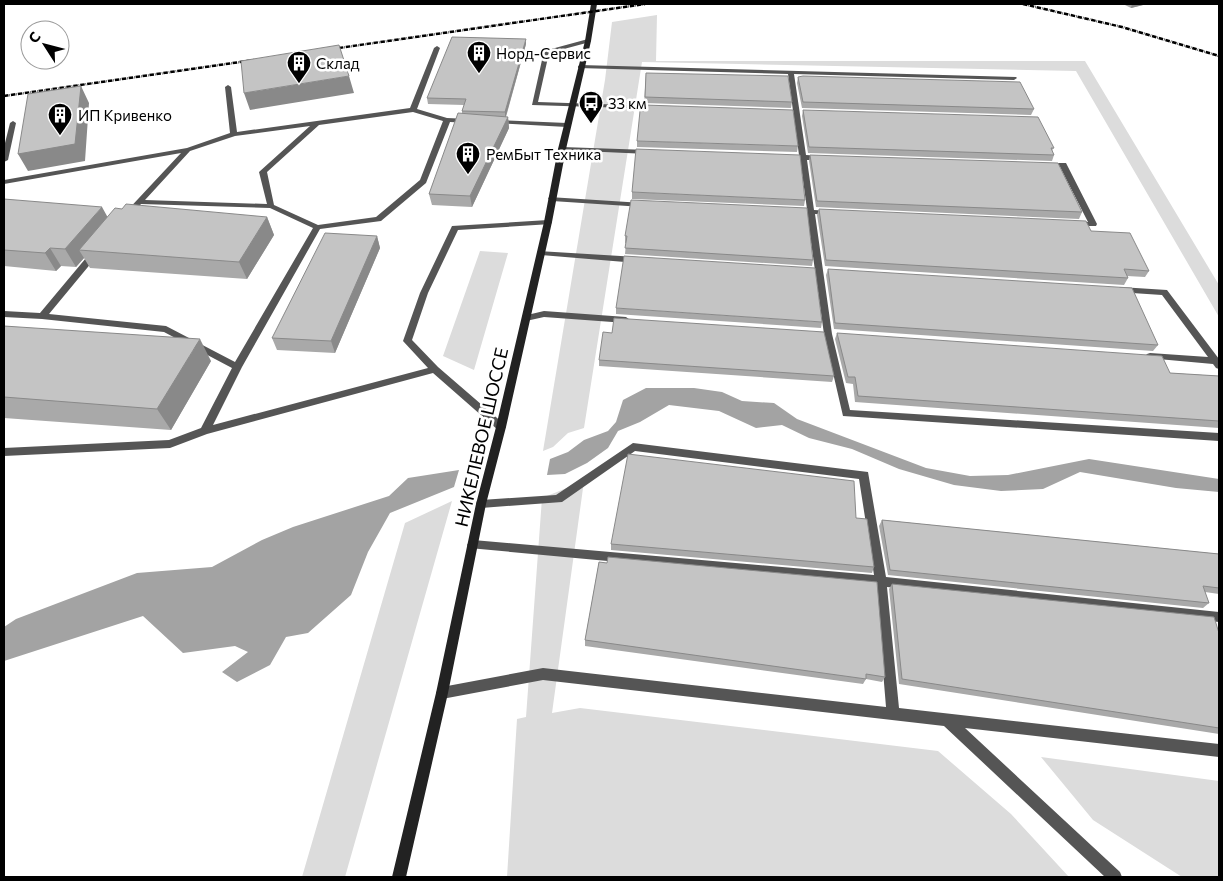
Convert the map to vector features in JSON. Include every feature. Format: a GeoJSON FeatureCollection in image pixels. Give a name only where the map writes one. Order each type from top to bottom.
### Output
{"type":"FeatureCollection","features":[{"type":"Feature","properties":{"kind":"main road","name":"НИКЕЛЕВОЕ ШОССЕ"},"geometry":{"type":"LineString","coordinates":[[399,877],[442,693],[481,504],[501,427],[548,222],[567,125],[588,41],[594,4]]}},
{"type":"Feature","properties":{"kind":"lane"},"geometry":{"type":"LineString","coordinates":[[588,41],[546,52],[534,104],[660,108]]}},
{"type":"Feature","properties":{"kind":"lane"},"geometry":{"type":"LineString","coordinates":[[413,110],[437,48]]}},
{"type":"Feature","properties":{"kind":"lane"},"geometry":{"type":"LineString","coordinates":[[580,67],[1014,78]]}},
{"type":"Feature","properties":{"kind":"lane"},"geometry":{"type":"LineString","coordinates":[[791,72],[828,334],[846,413],[1219,437]]}},
{"type":"Feature","properties":{"kind":"lane"},"geometry":{"type":"LineString","coordinates":[[228,87],[234,134]]}},
{"type":"Feature","properties":{"kind":"lane"},"geometry":{"type":"LineString","coordinates":[[4,182],[188,150],[234,134],[413,110],[447,120],[474,121]]}},
{"type":"Feature","properties":{"kind":"lane"},"geometry":{"type":"LineString","coordinates":[[787,112],[807,113]]}},
{"type":"Feature","properties":{"kind":"lane"},"geometry":{"type":"LineString","coordinates":[[138,202],[271,206],[317,227],[378,220],[423,181],[447,120]]}},
{"type":"Feature","properties":{"kind":"lane"},"geometry":{"type":"LineString","coordinates":[[484,121],[567,125]]}},
{"type":"Feature","properties":{"kind":"lane"},"geometry":{"type":"LineString","coordinates":[[4,160],[13,123]]}},
{"type":"Feature","properties":{"kind":"lane"},"geometry":{"type":"LineString","coordinates":[[271,206],[263,172],[317,123]]}},
{"type":"Feature","properties":{"kind":"lane"},"geometry":{"type":"LineString","coordinates":[[562,149],[658,152]]}},
{"type":"Feature","properties":{"kind":"lane"},"geometry":{"type":"LineString","coordinates":[[125,217],[188,150]]}},
{"type":"Feature","properties":{"kind":"lane"},"geometry":{"type":"LineString","coordinates":[[774,156],[833,158]]}},
{"type":"Feature","properties":{"kind":"lane"},"geometry":{"type":"LineString","coordinates":[[1043,164],[1063,165],[1093,224],[1064,223]]}},
{"type":"Feature","properties":{"kind":"lane"},"geometry":{"type":"LineString","coordinates":[[552,199],[654,205]]}},
{"type":"Feature","properties":{"kind":"lane"},"geometry":{"type":"LineString","coordinates":[[782,211],[840,213]]}},
{"type":"Feature","properties":{"kind":"lane"},"geometry":{"type":"LineString","coordinates":[[501,427],[435,369],[407,341],[424,293],[455,228],[548,222]]}},
{"type":"Feature","properties":{"kind":"lane"},"geometry":{"type":"LineString","coordinates":[[205,431],[237,367],[317,227]]}},
{"type":"Feature","properties":{"kind":"lane"},"geometry":{"type":"LineString","coordinates":[[42,316],[99,248]]}},
{"type":"Feature","properties":{"kind":"lane"},"geometry":{"type":"LineString","coordinates":[[541,253],[644,261]]}},
{"type":"Feature","properties":{"kind":"lane"},"geometry":{"type":"LineString","coordinates":[[809,270],[829,272]]}},
{"type":"Feature","properties":{"kind":"lane"},"geometry":{"type":"LineString","coordinates":[[1115,289],[1164,292],[1218,364]]}},
{"type":"Feature","properties":{"kind":"lane"},"geometry":{"type":"LineString","coordinates":[[4,314],[42,316],[166,329],[237,367]]}},
{"type":"Feature","properties":{"kind":"lane"},"geometry":{"type":"LineString","coordinates":[[526,318],[544,314],[632,320]]}},
{"type":"Feature","properties":{"kind":"lane"},"geometry":{"type":"LineString","coordinates":[[1136,355],[1218,364]]}},
{"type":"Feature","properties":{"kind":"lane"},"geometry":{"type":"LineString","coordinates":[[4,452],[170,444],[205,431],[435,369]]}},
{"type":"Feature","properties":{"kind":"lane"},"geometry":{"type":"LineString","coordinates":[[481,504],[558,499],[633,447],[864,475],[881,581],[893,714]]}},
{"type":"Feature","properties":{"kind":"lane"},"geometry":{"type":"LineString","coordinates":[[473,545],[881,581],[1219,616]]}},
{"type":"Feature","properties":{"kind":"lane"},"geometry":{"type":"LineString","coordinates":[[442,693],[543,674],[1219,752]]}},
{"type":"Feature","properties":{"kind":"lane"},"geometry":{"type":"LineString","coordinates":[[947,720],[1115,877]]}},
{"type":"Feature","properties":{"kind":"shaded area"},"geometry":{"type":"Polygon","coordinates":[[[657,15],[656,61],[1085,61],[1219,285],[1219,317],[1076,71],[642,62],[584,428],[568,433],[553,447],[543,451],[605,80],[612,22],[657,15]]]}},
{"type":"Feature","properties":{"kind":"shaded area"},"geometry":{"type":"Polygon","coordinates":[[[480,251],[508,253],[474,370],[443,356],[480,251]]]}},
{"type":"Feature","properties":{"kind":"shaded area"},"geometry":{"type":"Polygon","coordinates":[[[646,388],[694,388],[722,392],[742,401],[774,403],[797,419],[926,468],[970,476],[1008,475],[1089,459],[1219,479],[1219,492],[1176,488],[1080,472],[1043,489],[1001,491],[954,485],[899,469],[852,449],[809,438],[782,425],[756,428],[719,411],[669,405],[640,422],[618,431],[608,448],[587,463],[565,474],[547,475],[550,459],[568,452],[584,440],[608,431],[616,422],[623,400],[646,388]]]}},
{"type":"Feature","properties":{"kind":"shaded area"},"geometry":{"type":"Polygon","coordinates":[[[459,470],[454,487],[390,513],[368,552],[351,595],[308,633],[286,637],[270,665],[237,682],[222,672],[248,652],[235,646],[183,653],[143,616],[4,661],[4,627],[16,619],[137,573],[212,567],[262,540],[293,527],[389,496],[408,478],[459,470]]]}},
{"type":"Feature","properties":{"kind":"shaded area"},"geometry":{"type":"Polygon","coordinates":[[[584,481],[552,713],[580,708],[938,751],[1011,814],[1069,877],[507,877],[517,719],[526,717],[542,498],[584,481]]]}},
{"type":"Feature","properties":{"kind":"shaded area"},"geometry":{"type":"Polygon","coordinates":[[[452,501],[345,877],[302,877],[405,523],[452,501]]]}},
{"type":"Feature","properties":{"kind":"shaded area"},"geometry":{"type":"Polygon","coordinates":[[[1041,757],[1219,781],[1219,877],[1182,877],[1093,820],[1041,757]]]}},
{"type":"Feature","properties":{"kind":"building","name":"Норд-Сервис"},"geometry":{"type":"Polygon","coordinates":[[[452,37],[526,39],[505,112],[462,111],[466,99],[427,98],[452,37]]]}},
{"type":"Feature","properties":{"kind":"building"},"geometry":{"type":"Polygon","coordinates":[[[339,45],[349,76],[244,93],[241,61],[339,45]]]}},
{"type":"Feature","properties":{"kind":"building"},"geometry":{"type":"Polygon","coordinates":[[[646,73],[788,76],[792,102],[645,97],[646,73]]]}},
{"type":"Feature","properties":{"kind":"building"},"geometry":{"type":"Polygon","coordinates":[[[798,77],[1020,82],[1034,109],[803,102],[798,77]]]}},
{"type":"Feature","properties":{"kind":"building"},"geometry":{"type":"Polygon","coordinates":[[[81,86],[75,144],[18,154],[28,94],[81,86]]]}},
{"type":"Feature","properties":{"kind":"building"},"geometry":{"type":"Polygon","coordinates":[[[644,105],[793,110],[798,146],[637,141],[640,111],[644,111],[644,105]]]}},
{"type":"Feature","properties":{"kind":"building"},"geometry":{"type":"Polygon","coordinates":[[[803,110],[1038,117],[1054,148],[1051,148],[1054,155],[809,147],[803,110]]]}},
{"type":"Feature","properties":{"kind":"building"},"geometry":{"type":"Polygon","coordinates":[[[458,113],[508,117],[470,196],[429,194],[458,113]]]}},
{"type":"Feature","properties":{"kind":"building"},"geometry":{"type":"Polygon","coordinates":[[[636,149],[800,155],[805,200],[632,192],[636,149]]]}},
{"type":"Feature","properties":{"kind":"building"},"geometry":{"type":"Polygon","coordinates":[[[810,155],[1058,163],[1082,212],[817,201],[810,155]]]}},
{"type":"Feature","properties":{"kind":"building"},"geometry":{"type":"Polygon","coordinates":[[[4,199],[102,207],[65,249],[50,248],[45,253],[4,250],[4,199]]]}},
{"type":"Feature","properties":{"kind":"building"},"geometry":{"type":"Polygon","coordinates":[[[631,200],[807,208],[813,260],[625,248],[631,200]]]}},
{"type":"Feature","properties":{"kind":"building"},"geometry":{"type":"Polygon","coordinates":[[[126,204],[267,217],[239,262],[79,250],[115,208],[122,209],[126,204]]]}},
{"type":"Feature","properties":{"kind":"building"},"geometry":{"type":"Polygon","coordinates":[[[819,209],[1086,221],[1091,231],[1130,233],[1149,271],[1124,269],[1128,278],[826,260],[819,209]]]}},
{"type":"Feature","properties":{"kind":"building"},"geometry":{"type":"Polygon","coordinates":[[[325,233],[377,236],[331,341],[272,338],[325,233]]]}},
{"type":"Feature","properties":{"kind":"building"},"geometry":{"type":"Polygon","coordinates":[[[624,256],[815,268],[822,322],[616,308],[624,256]]]}},
{"type":"Feature","properties":{"kind":"building"},"geometry":{"type":"Polygon","coordinates":[[[828,269],[1132,288],[1158,345],[835,323],[828,269]]]}},
{"type":"Feature","properties":{"kind":"building"},"geometry":{"type":"Polygon","coordinates":[[[614,318],[824,332],[834,376],[599,360],[603,332],[612,333],[614,318]]]}},
{"type":"Feature","properties":{"kind":"building"},"geometry":{"type":"Polygon","coordinates":[[[4,326],[200,339],[157,409],[4,397],[4,326]]]}},
{"type":"Feature","properties":{"kind":"building"},"geometry":{"type":"Polygon","coordinates":[[[837,333],[1162,356],[1170,373],[1219,376],[1219,421],[858,396],[855,377],[848,377],[837,333]]]}},
{"type":"Feature","properties":{"kind":"building"},"geometry":{"type":"Polygon","coordinates":[[[628,454],[854,481],[856,518],[867,519],[874,567],[611,544],[628,454]]]}},
{"type":"Feature","properties":{"kind":"building"},"geometry":{"type":"Polygon","coordinates":[[[882,520],[1219,554],[1219,588],[1203,586],[1209,603],[890,570],[882,520]]]}},
{"type":"Feature","properties":{"kind":"building"},"geometry":{"type":"Polygon","coordinates":[[[608,557],[877,582],[885,677],[866,674],[866,679],[585,640],[599,562],[607,563],[608,557]]]}},
{"type":"Feature","properties":{"kind":"building"},"geometry":{"type":"Polygon","coordinates":[[[892,584],[1214,617],[1219,633],[1219,728],[902,679],[892,584]]]}},
{"type":"Feature","properties":{"kind":"railway"},"geometry":{"type":"LineString","coordinates":[[325,50],[645,4]]}},
{"type":"Feature","properties":{"kind":"railway"},"geometry":{"type":"LineString","coordinates":[[1023,4],[1122,27],[1219,56]]}},
{"type":"Feature","properties":{"kind":"railway"},"geometry":{"type":"LineString","coordinates":[[4,96],[254,60]]}},
{"type":"Feature","properties":{"kind":"place","name":"Норд-Сервис"},"geometry":{"type":"Point","coordinates":[479,74]}},
{"type":"Feature","properties":{"kind":"place","name":"Склад"},"geometry":{"type":"Point","coordinates":[299,84]}},
{"type":"Feature","properties":{"kind":"place","name":"33 км"},"geometry":{"type":"Point","coordinates":[591,124]}},
{"type":"Feature","properties":{"kind":"place","name":"ИП Кривенко"},"geometry":{"type":"Point","coordinates":[60,136]}},
{"type":"Feature","properties":{"kind":"place","name":"РемБыт Техника"},"geometry":{"type":"Point","coordinates":[468,175]}}]}
